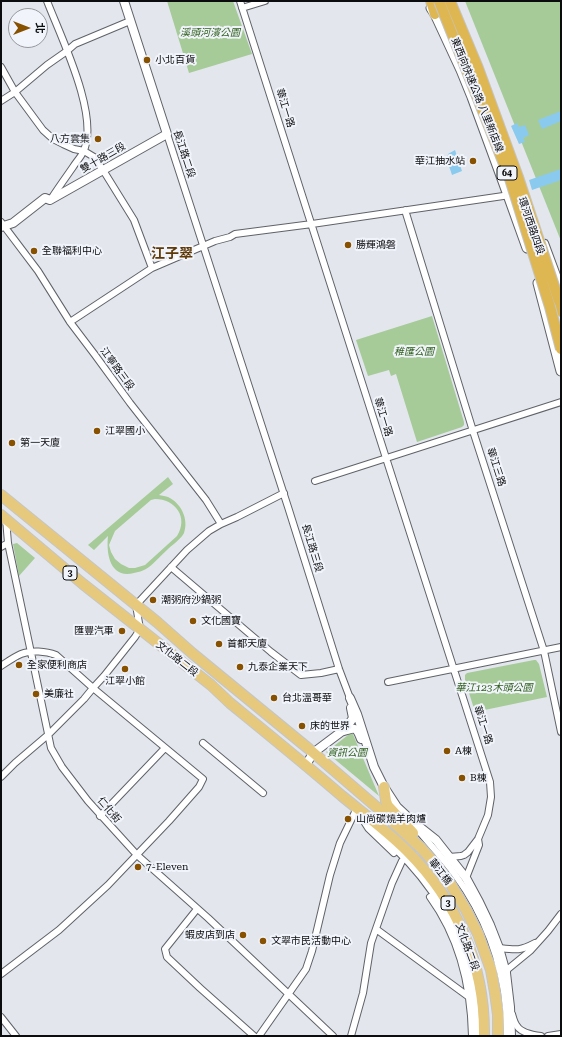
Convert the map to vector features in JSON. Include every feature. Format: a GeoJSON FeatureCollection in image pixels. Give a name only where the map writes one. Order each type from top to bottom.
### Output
{"type":"FeatureCollection","features":[{"type":"Feature","properties":{"kind":"highway"},"geometry":{"type":"LineString","coordinates":[[431,1],[435,14]]}},
{"type":"Feature","properties":{"kind":"highway","name":"東西向快速公路 八里新店線"},"geometry":{"type":"LineString","coordinates":[[440,1],[510,179],[550,307],[561,349]]}},
{"type":"Feature","properties":{"kind":"highway","name":"東西向快速公路 八里新店線"},"geometry":{"type":"LineString","coordinates":[[451,1],[478,68],[518,177],[560,302],[561,311]]}},
{"type":"Feature","properties":{"kind":"main road","name":"環河西路四段"},"geometry":{"type":"LineString","coordinates":[[426,1],[435,14],[461,70],[508,195],[534,270],[561,371]]}},
{"type":"Feature","properties":{"kind":"main road","name":"環河西路四段"},"geometry":{"type":"LineString","coordinates":[[444,1],[449,13],[461,70]]}},
{"type":"Feature","properties":{"kind":"main road","name":"環河西路四段"},"geometry":{"type":"LineString","coordinates":[[449,13],[474,50],[507,134],[561,330]]}},
{"type":"Feature","properties":{"kind":"main road","name":"文化路二段"},"geometry":{"type":"LineString","coordinates":[[1,495],[136,605],[328,766]]}},
{"type":"Feature","properties":{"kind":"main road","name":"文化路二段"},"geometry":{"type":"LineString","coordinates":[[4,517],[83,584],[211,685],[230,703],[407,851],[429,875],[443,895],[456,916],[467,941],[475,965],[481,992],[484,1036]]}},
{"type":"Feature","properties":{"kind":"main road","name":"華江橋"},"geometry":{"type":"LineString","coordinates":[[328,766],[380,810],[421,848],[451,885],[478,934],[491,970],[498,1015],[498,1036]]}},
{"type":"Feature","properties":{"kind":"main road"},"geometry":{"type":"LineString","coordinates":[[384,788],[388,806],[441,862],[465,896],[483,933],[484,950]]}},
{"type":"Feature","properties":{"kind":"street"},"geometry":{"type":"LineString","coordinates":[[47,1],[79,85],[88,120],[84,151],[50,200]]}},
{"type":"Feature","properties":{"kind":"street","name":"長江路二段"},"geometry":{"type":"LineString","coordinates":[[124,1],[225,313]]}},
{"type":"Feature","properties":{"kind":"street","name":"華江一路"},"geometry":{"type":"LineString","coordinates":[[240,1],[490,782],[491,797],[488,816],[478,839],[464,855],[449,857]]}},
{"type":"Feature","properties":{"kind":"street"},"geometry":{"type":"LineString","coordinates":[[242,8],[265,1]]}},
{"type":"Feature","properties":{"kind":"street","name":"環河西路四段"},"geometry":{"type":"LineString","coordinates":[[451,1],[474,50]]}},
{"type":"Feature","properties":{"kind":"street"},"geometry":{"type":"LineString","coordinates":[[1,101],[15,92],[75,44],[130,21]]}},
{"type":"Feature","properties":{"kind":"street"},"geometry":{"type":"LineString","coordinates":[[1,67],[15,92],[44,130],[53,139],[74,149],[84,151],[94,157],[134,220],[152,268]]}},
{"type":"Feature","properties":{"kind":"street","name":"雙十路三段"},"geometry":{"type":"LineString","coordinates":[[2,225],[13,223],[45,198],[50,200],[167,134]]}},
{"type":"Feature","properties":{"kind":"street"},"geometry":{"type":"LineString","coordinates":[[70,322],[152,268],[235,234],[508,195],[522,191]]}},
{"type":"Feature","properties":{"kind":"street","name":"環河西路四段"},"geometry":{"type":"LineString","coordinates":[[522,191],[536,218],[561,286]]}},
{"type":"Feature","properties":{"kind":"street","name":"華江三路"},"geometry":{"type":"LineString","coordinates":[[405,210],[473,431],[544,651],[561,732]]}},
{"type":"Feature","properties":{"kind":"street","name":"江寧路三段"},"geometry":{"type":"LineString","coordinates":[[2,225],[38,271],[70,322],[130,403],[206,500],[221,524]]}},
{"type":"Feature","properties":{"kind":"street","name":"長江路三段"},"geometry":{"type":"LineString","coordinates":[[225,313],[339,668],[357,714],[371,758],[384,788],[397,807],[405,815]]}},
{"type":"Feature","properties":{"kind":"street"},"geometry":{"type":"LineString","coordinates":[[315,481],[561,402]]}},
{"type":"Feature","properties":{"kind":"street"},"geometry":{"type":"LineString","coordinates":[[1,777],[49,734],[84,699],[104,676],[140,629],[136,605],[187,550],[209,531],[284,493]]}},
{"type":"Feature","properties":{"kind":"street","name":"仁化街"},"geometry":{"type":"LineString","coordinates":[[4,517],[30,652],[51,748],[62,767],[100,816],[137,855],[208,918],[333,1036]]}},
{"type":"Feature","properties":{"kind":"street"},"geometry":{"type":"LineString","coordinates":[[1,547],[8,543]]}},
{"type":"Feature","properties":{"kind":"street"},"geometry":{"type":"LineString","coordinates":[[171,567],[271,652],[301,675],[321,673],[339,668]]}},
{"type":"Feature","properties":{"kind":"street"},"geometry":{"type":"LineString","coordinates":[[388,682],[561,647]]}},
{"type":"Feature","properties":{"kind":"street"},"geometry":{"type":"LineString","coordinates":[[1,666],[21,654],[30,652],[49,652],[56,655],[93,688],[203,779],[199,787],[169,821],[108,885],[64,926],[1,974]]}},
{"type":"Feature","properties":{"kind":"street"},"geometry":{"type":"LineString","coordinates":[[306,765],[314,754],[341,732],[353,718],[350,698]]}},
{"type":"Feature","properties":{"kind":"street"},"geometry":{"type":"LineString","coordinates":[[341,732],[352,728],[357,730],[364,747],[371,758]]}},
{"type":"Feature","properties":{"kind":"street"},"geometry":{"type":"LineString","coordinates":[[203,743],[263,793]]}},
{"type":"Feature","properties":{"kind":"street"},"geometry":{"type":"LineString","coordinates":[[100,816],[165,748]]}},
{"type":"Feature","properties":{"kind":"street"},"geometry":{"type":"LineString","coordinates":[[259,1036],[306,969],[312,952],[330,876],[340,843],[354,807],[409,863],[438,900],[453,928],[463,952],[473,988],[477,1036]]}},
{"type":"Feature","properties":{"kind":"street","name":"文化路二段"},"geometry":{"type":"LineString","coordinates":[[354,807],[368,828],[402,862],[420,883],[442,916],[459,953],[464,970],[471,1013],[472,1036]]}},
{"type":"Feature","properties":{"kind":"street"},"geometry":{"type":"LineString","coordinates":[[405,815],[436,840],[466,878],[490,925],[499,948],[506,974],[512,1036]]}},
{"type":"Feature","properties":{"kind":"street"},"geometry":{"type":"LineString","coordinates":[[405,815],[457,876],[481,917],[492,943],[500,974],[506,1008],[507,1036]]}},
{"type":"Feature","properties":{"kind":"street","name":"華江一路"},"geometry":{"type":"LineString","coordinates":[[466,878],[479,845],[478,839]]}},
{"type":"Feature","properties":{"kind":"street"},"geometry":{"type":"LineString","coordinates":[[351,1036],[363,993],[371,943],[392,883],[402,862]]}},
{"type":"Feature","properties":{"kind":"street"},"geometry":{"type":"LineString","coordinates":[[197,909],[165,949],[167,957],[254,1036]]}},
{"type":"Feature","properties":{"kind":"street"},"geometry":{"type":"LineString","coordinates":[[506,974],[508,969],[530,952],[561,914]]}},
{"type":"Feature","properties":{"kind":"street"},"geometry":{"type":"LineString","coordinates":[[376,930],[469,997]]}},
{"type":"Feature","properties":{"kind":"street"},"geometry":{"type":"LineString","coordinates":[[499,948],[514,950],[523,949],[537,943]]}},
{"type":"Feature","properties":{"kind":"street"},"geometry":{"type":"LineString","coordinates":[[510,1007],[517,1027],[523,1032],[541,1036]]}},
{"type":"Feature","properties":{"kind":"street"},"geometry":{"type":"LineString","coordinates":[[1,1017],[16,1036]]}},
{"type":"Feature","properties":{"kind":"street"},"geometry":{"type":"LineString","coordinates":[[548,1036],[561,1035]]}},
{"type":"Feature","properties":{"kind":"green space","name":"溪頭河濱公園"},"geometry":{"type":"Polygon","coordinates":[[[167,1],[233,1],[252,54],[189,73],[167,1]]]}},
{"type":"Feature","properties":{"kind":"green space"},"geometry":{"type":"Polygon","coordinates":[[[465,1],[561,1],[561,241],[465,1]]]}},
{"type":"Feature","properties":{"kind":"green space","name":"稚匯公園"},"geometry":{"type":"Polygon","coordinates":[[[432,316],[464,425],[462,427],[417,442],[396,374],[391,376],[389,370],[368,376],[356,340],[432,316]]]}},
{"type":"Feature","properties":{"kind":"green space"},"geometry":{"type":"Polygon","coordinates":[[[168,477],[173,484],[159,495],[173,500],[180,507],[185,517],[184,533],[148,568],[126,574],[115,569],[111,564],[109,557],[108,536],[94,550],[88,545],[168,477]],[[151,500],[115,531],[109,545],[115,559],[121,564],[129,568],[145,565],[177,536],[180,529],[181,516],[174,506],[169,502],[162,500],[151,500]]]}},
{"type":"Feature","properties":{"kind":"green space"},"geometry":{"type":"Polygon","coordinates":[[[17,543],[35,558],[19,576],[13,544],[17,543]]]}},
{"type":"Feature","properties":{"kind":"green space","name":"華江123木頭公園"},"geometry":{"type":"Polygon","coordinates":[[[536,660],[539,664],[547,697],[475,712],[465,680],[465,675],[467,673],[536,660]]]}},
{"type":"Feature","properties":{"kind":"green space","name":"資訊公園"},"geometry":{"type":"Polygon","coordinates":[[[352,732],[379,796],[326,752],[352,732]]]}},
{"type":"Feature","properties":{"kind":"water"},"geometry":{"type":"Polygon","coordinates":[[[561,111],[561,121],[542,129],[538,120],[561,111]]]}},
{"type":"Feature","properties":{"kind":"water"},"geometry":{"type":"Polygon","coordinates":[[[517,123],[519,127],[525,125],[529,135],[523,138],[525,142],[519,144],[511,126],[517,123]]]}},
{"type":"Feature","properties":{"kind":"water"},"geometry":{"type":"Polygon","coordinates":[[[455,150],[462,171],[452,175],[448,162],[448,154],[455,150]]]}},
{"type":"Feature","properties":{"kind":"water"},"geometry":{"type":"Polygon","coordinates":[[[561,169],[561,180],[532,190],[529,180],[561,169]]]}},
{"type":"Feature","properties":{"kind":"place","name":"小北百貨"},"geometry":{"type":"Point","coordinates":[147,60]}},
{"type":"Feature","properties":{"kind":"place","name":"八方雲集"},"geometry":{"type":"Point","coordinates":[98,139]}},
{"type":"Feature","properties":{"kind":"place","name":"華江抽水站"},"geometry":{"type":"Point","coordinates":[473,161]}},
{"type":"Feature","properties":{"kind":"place","name":"勝輝鴻磐"},"geometry":{"type":"Point","coordinates":[348,245]}},
{"type":"Feature","properties":{"kind":"place","name":"全聯福利中心"},"geometry":{"type":"Point","coordinates":[34,251]}},
{"type":"Feature","properties":{"kind":"place","name":"江翠國小"},"geometry":{"type":"Point","coordinates":[97,431]}},
{"type":"Feature","properties":{"kind":"place","name":"第一天廈"},"geometry":{"type":"Point","coordinates":[12,443]}},
{"type":"Feature","properties":{"kind":"place","name":"潮粥府沙鍋粥"},"geometry":{"type":"Point","coordinates":[153,600]}},
{"type":"Feature","properties":{"kind":"place","name":"文化國寶"},"geometry":{"type":"Point","coordinates":[193,621]}},
{"type":"Feature","properties":{"kind":"place","name":"匯豐汽車"},"geometry":{"type":"Point","coordinates":[122,631]}},
{"type":"Feature","properties":{"kind":"place","name":"首都天廈"},"geometry":{"type":"Point","coordinates":[219,644]}},
{"type":"Feature","properties":{"kind":"place","name":"全家便利商店"},"geometry":{"type":"Point","coordinates":[19,665]}},
{"type":"Feature","properties":{"kind":"place","name":"九泰企業天下"},"geometry":{"type":"Point","coordinates":[240,667]}},
{"type":"Feature","properties":{"kind":"place","name":"江翠小館"},"geometry":{"type":"Point","coordinates":[125,669]}},
{"type":"Feature","properties":{"kind":"place","name":"美廉社"},"geometry":{"type":"Point","coordinates":[36,694]}},
{"type":"Feature","properties":{"kind":"place","name":"台北溫哥華"},"geometry":{"type":"Point","coordinates":[274,698]}},
{"type":"Feature","properties":{"kind":"place","name":"床的世界"},"geometry":{"type":"Point","coordinates":[302,726]}},
{"type":"Feature","properties":{"kind":"place","name":"A棟"},"geometry":{"type":"Point","coordinates":[447,751]}},
{"type":"Feature","properties":{"kind":"place","name":"B棟"},"geometry":{"type":"Point","coordinates":[462,778]}},
{"type":"Feature","properties":{"kind":"place","name":"山尚碳燒羊肉爐"},"geometry":{"type":"Point","coordinates":[348,819]}},
{"type":"Feature","properties":{"kind":"place","name":"7-Eleven"},"geometry":{"type":"Point","coordinates":[138,867]}},
{"type":"Feature","properties":{"kind":"place","name":"蝦皮店到店"},"geometry":{"type":"Point","coordinates":[243,935]}},
{"type":"Feature","properties":{"kind":"place","name":"文翠市民活動中心"},"geometry":{"type":"Point","coordinates":[263,941]}},
{"type":"Feature","properties":{"kind":"district","name":"江子翠"},"geometry":{"type":"Point","coordinates":[172,254]}}]}
